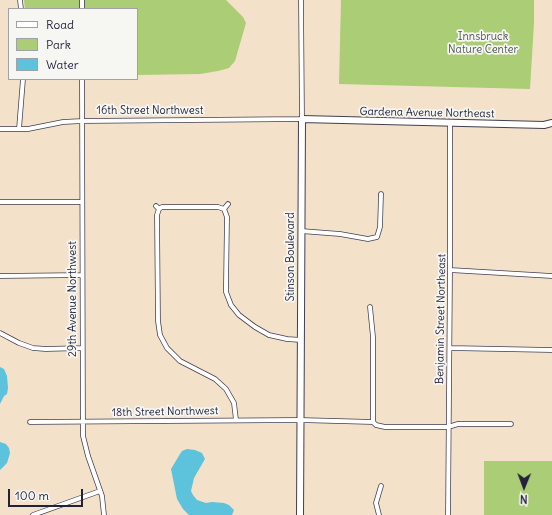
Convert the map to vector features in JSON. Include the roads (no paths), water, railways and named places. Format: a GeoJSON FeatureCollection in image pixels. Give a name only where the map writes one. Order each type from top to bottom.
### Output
{"type":"FeatureCollection","features":[{"type":"Feature","properties":{"kind":"street","name":"Stinson Boulevard"},"geometry":{"type":"LineString","coordinates":[[300,515],[302,120],[301,0]]}},
{"type":"Feature","properties":{"kind":"street"},"geometry":{"type":"LineString","coordinates":[[19,129],[23,80]]}},
{"type":"Feature","properties":{"kind":"street","name":"29th Avenue Northwest"},"geometry":{"type":"LineString","coordinates":[[82,80],[82,422],[85,446],[100,491],[104,515]]}},
{"type":"Feature","properties":{"kind":"street","name":"16th Street Northwest"},"geometry":{"type":"LineString","coordinates":[[0,129],[19,129],[63,122],[82,121],[302,120]]}},
{"type":"Feature","properties":{"kind":"street","name":"Gardena Avenue Northeast"},"geometry":{"type":"LineString","coordinates":[[302,120],[450,124],[544,125],[552,123]]}},
{"type":"Feature","properties":{"kind":"street","name":"Benjamin Street Northeast"},"geometry":{"type":"LineString","coordinates":[[448,515],[450,124]]}},
{"type":"Feature","properties":{"kind":"street"},"geometry":{"type":"LineString","coordinates":[[301,231],[340,234],[368,239],[378,237],[380,226],[381,194]]}},
{"type":"Feature","properties":{"kind":"street"},"geometry":{"type":"LineString","coordinates":[[0,202],[82,202]]}},
{"type":"Feature","properties":{"kind":"street"},"geometry":{"type":"LineString","coordinates":[[224,209],[228,204]]}},
{"type":"Feature","properties":{"kind":"street"},"geometry":{"type":"LineString","coordinates":[[224,209],[218,207],[157,208],[158,321],[160,335],[167,348],[180,361],[215,380],[226,388],[234,403],[236,420]]}},
{"type":"Feature","properties":{"kind":"street"},"geometry":{"type":"LineString","coordinates":[[224,209],[227,217],[226,292],[231,305],[239,315],[265,333],[278,338],[301,340]]}},
{"type":"Feature","properties":{"kind":"street"},"geometry":{"type":"LineString","coordinates":[[450,270],[552,276]]}},
{"type":"Feature","properties":{"kind":"street"},"geometry":{"type":"LineString","coordinates":[[0,276],[82,275]]}},
{"type":"Feature","properties":{"kind":"street"},"geometry":{"type":"LineString","coordinates":[[370,307],[373,337],[373,422]]}},
{"type":"Feature","properties":{"kind":"street"},"geometry":{"type":"LineString","coordinates":[[0,333],[33,348],[82,348]]}},
{"type":"Feature","properties":{"kind":"street"},"geometry":{"type":"LineString","coordinates":[[450,348],[552,350]]}},
{"type":"Feature","properties":{"kind":"street","name":"18th Street Northwest"},"geometry":{"type":"LineString","coordinates":[[30,422],[300,420],[373,422],[376,425],[385,427],[448,427],[458,424],[511,424]]}},
{"type":"Feature","properties":{"kind":"street"},"geometry":{"type":"LineString","coordinates":[[379,515],[376,503],[381,486]]}},
{"type":"Feature","properties":{"kind":"street"},"geometry":{"type":"LineString","coordinates":[[33,515],[100,491]]}},
{"type":"Feature","properties":{"kind":"water"},"geometry":{"type":"Polygon","coordinates":[[[0,367],[4,369],[7,376],[8,388],[7,394],[4,396],[0,404],[0,367]]]}},
{"type":"Feature","properties":{"kind":"water"},"geometry":{"type":"Polygon","coordinates":[[[0,442],[6,444],[10,453],[7,463],[0,470],[0,442]]]}},
{"type":"Feature","properties":{"kind":"water"},"geometry":{"type":"Polygon","coordinates":[[[187,449],[202,453],[205,459],[194,478],[191,491],[193,495],[197,500],[206,503],[224,503],[229,505],[234,510],[232,515],[189,515],[183,509],[177,499],[171,469],[182,451],[187,449]]]}},
{"type":"Feature","properties":{"kind":"park label","name":"Innsbruck Nature Center"},"geometry":{"type":"Point","coordinates":[483,43]}}]}
